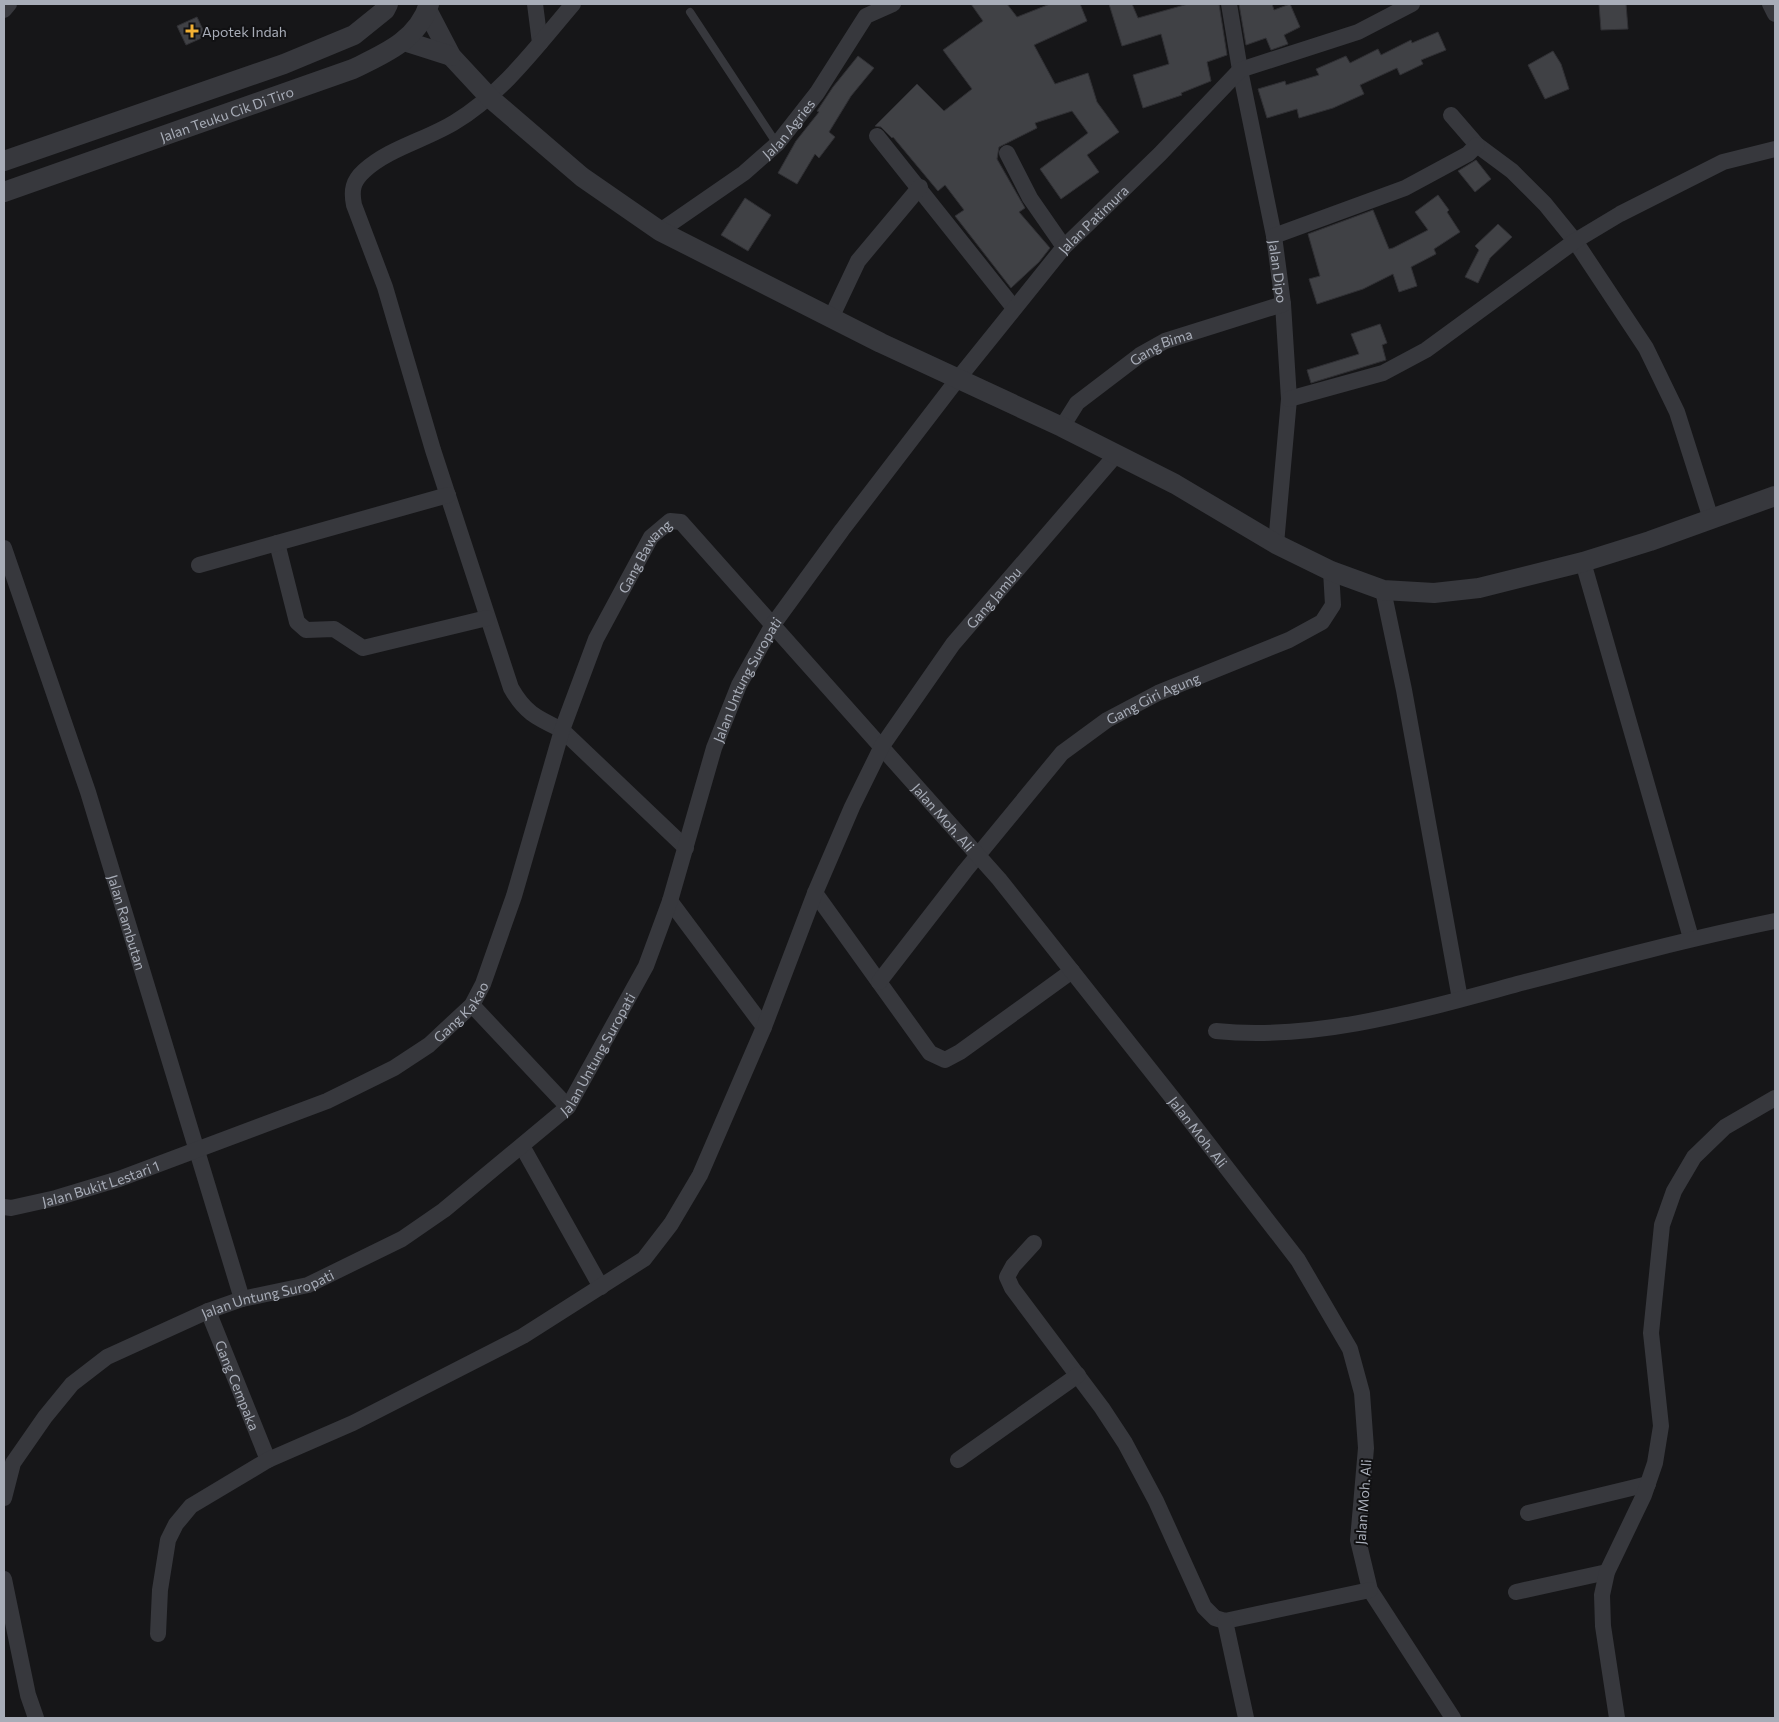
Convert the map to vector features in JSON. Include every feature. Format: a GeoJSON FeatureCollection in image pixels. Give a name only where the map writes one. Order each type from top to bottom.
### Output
{"type":"FeatureCollection","features":[{"type":"Feature","properties":{"kind":"street"},"geometry":{"type":"LineString","coordinates":[[4,10],[9,4]]}},
{"type":"Feature","properties":{"kind":"street","name":"Jalan Teuku Cik Di Tiro"},"geometry":{"type":"LineString","coordinates":[[4,161],[284,64],[354,34],[385,10],[388,4]]}},
{"type":"Feature","properties":{"kind":"street"},"geometry":{"type":"LineString","coordinates":[[535,4],[540,43]]}},
{"type":"Feature","properties":{"kind":"street"},"geometry":{"type":"LineString","coordinates":[[573,4],[490,98],[453,123],[375,162],[355,181],[352,192],[354,205],[385,287],[448,494],[511,688],[521,705],[539,719],[562,730],[686,848]]}},
{"type":"Feature","properties":{"kind":"street","name":"Jalan Agries"},"geometry":{"type":"LineString","coordinates":[[660,231],[744,173],[777,144],[817,92],[866,10],[893,4]]}},
{"type":"Feature","properties":{"kind":"street","name":"Jalan Dipo"},"geometry":{"type":"LineString","coordinates":[[1229,4],[1240,70],[1274,236],[1283,304],[1289,399],[1276,544]]}},
{"type":"Feature","properties":{"kind":"street"},"geometry":{"type":"LineString","coordinates":[[1240,70],[1358,32],[1412,4]]}},
{"type":"Feature","properties":{"kind":"street"},"geometry":{"type":"LineString","coordinates":[[1770,4],[1775,14]]}},
{"type":"Feature","properties":{"kind":"street"},"geometry":{"type":"LineString","coordinates":[[428,7],[451,56],[490,98],[582,177],[660,231],[957,380],[1062,428],[1115,456],[1175,484],[1276,544],[1331,572],[1383,590],[1434,593],[1479,588],[1583,562],[1650,542],[1775,496]]}},
{"type":"Feature","properties":{"kind":"street","name":"Jalan Teuku Cik Di Tiro"},"geometry":{"type":"LineString","coordinates":[[4,192],[353,68],[391,51],[404,41],[417,26],[428,7]]}},
{"type":"Feature","properties":{"kind":"street"},"geometry":{"type":"LineString","coordinates":[[404,41],[451,56]]}},
{"type":"Feature","properties":{"kind":"street","name":"Jalan Patimura"},"geometry":{"type":"LineString","coordinates":[[957,380],[1064,247],[1160,154],[1240,70]]}},
{"type":"Feature","properties":{"kind":"street"},"geometry":{"type":"LineString","coordinates":[[1451,115],[1477,145],[1512,172],[1545,204],[1575,241],[1646,348],[1677,412],[1711,519]]}},
{"type":"Feature","properties":{"kind":"street"},"geometry":{"type":"LineString","coordinates":[[113,123],[106,129],[104,142],[115,152],[124,150]]}},
{"type":"Feature","properties":{"kind":"street"},"geometry":{"type":"LineString","coordinates":[[877,136],[920,187],[1014,308]]}},
{"type":"Feature","properties":{"kind":"street"},"geometry":{"type":"LineString","coordinates":[[1274,236],[1405,188],[1468,154],[1477,145]]}},
{"type":"Feature","properties":{"kind":"street"},"geometry":{"type":"LineString","coordinates":[[44,148],[53,147],[63,156],[61,169],[54,175]]}},
{"type":"Feature","properties":{"kind":"street"},"geometry":{"type":"LineString","coordinates":[[1289,399],[1383,373],[1426,350],[1575,241],[1620,214],[1723,162],[1775,150]]}},
{"type":"Feature","properties":{"kind":"street"},"geometry":{"type":"LineString","coordinates":[[1008,153],[1030,198],[1064,247]]}},
{"type":"Feature","properties":{"kind":"street"},"geometry":{"type":"LineString","coordinates":[[831,318],[858,261],[920,187]]}},
{"type":"Feature","properties":{"kind":"street","name":"Gang Bima"},"geometry":{"type":"LineString","coordinates":[[1062,428],[1077,403],[1140,355],[1165,341],[1198,329],[1283,304]]}},
{"type":"Feature","properties":{"kind":"street","name":"Jalan Untung Suropati"},"geometry":{"type":"LineString","coordinates":[[4,1498],[13,1463],[72,1384],[108,1357],[208,1311],[242,1299],[308,1285],[402,1239],[444,1210],[568,1107],[646,966],[670,901],[714,748],[739,686],[772,626],[957,380]]}},
{"type":"Feature","properties":{"kind":"street","name":"Gang Jambu"},"geometry":{"type":"LineString","coordinates":[[158,1634],[160,1590],[168,1540],[176,1524],[190,1506],[268,1460],[353,1423],[522,1336],[644,1259],[671,1224],[700,1175],[764,1028],[815,893],[852,806],[882,746],[953,644],[1115,456]]}},
{"type":"Feature","properties":{"kind":"street"},"geometry":{"type":"LineString","coordinates":[[199,565],[448,494]]}},
{"type":"Feature","properties":{"kind":"street","name":"Gang Bawang"},"geometry":{"type":"LineString","coordinates":[[562,730],[596,639],[652,537],[670,521],[680,522],[692,533],[772,626]]}},
{"type":"Feature","properties":{"kind":"street"},"geometry":{"type":"LineString","coordinates":[[278,542],[297,622],[306,630],[334,629],[363,648],[487,618]]}},
{"type":"Feature","properties":{"kind":"street","name":"Jalan Rambutan"},"geometry":{"type":"LineString","coordinates":[[4,548],[88,792],[242,1299]]}},
{"type":"Feature","properties":{"kind":"street"},"geometry":{"type":"LineString","coordinates":[[1583,562],[1691,938]]}},
{"type":"Feature","properties":{"kind":"street","name":"Gang Giri Agung"},"geometry":{"type":"LineString","coordinates":[[880,982],[1062,754],[1107,720],[1158,693],[1290,640],[1322,622],[1332,606],[1331,572]]}},
{"type":"Feature","properties":{"kind":"street"},"geometry":{"type":"LineString","coordinates":[[1383,590],[1404,690],[1460,999]]}},
{"type":"Feature","properties":{"kind":"street","name":"Jalan Moh. Ali"},"geometry":{"type":"LineString","coordinates":[[772,626],[979,856],[1072,971],[1298,1260],[1350,1350],[1362,1393],[1366,1448],[1358,1540],[1370,1590],[1453,1718]]}},
{"type":"Feature","properties":{"kind":"street","name":"Gang Kakao"},"geometry":{"type":"LineString","coordinates":[[196,1152],[327,1101],[394,1068],[429,1045],[472,1005],[482,984],[514,896],[562,730]]}},
{"type":"Feature","properties":{"kind":"street"},"geometry":{"type":"LineString","coordinates":[[815,893],[930,1053],[944,1060],[960,1052],[1072,971]]}},
{"type":"Feature","properties":{"kind":"street"},"geometry":{"type":"LineString","coordinates":[[670,901],[764,1028]]}},
{"type":"Feature","properties":{"kind":"street"},"geometry":{"type":"LineString","coordinates":[[1216,1031],[1265,1034],[1306,1031],[1460,999],[1691,938],[1775,920]]}},
{"type":"Feature","properties":{"kind":"street"},"geometry":{"type":"LineString","coordinates":[[472,1005],[568,1107]]}},
{"type":"Feature","properties":{"kind":"street"},"geometry":{"type":"LineString","coordinates":[[1617,1718],[1603,1626],[1602,1595],[1607,1572],[1648,1484],[1655,1463],[1661,1426],[1651,1333],[1662,1225],[1674,1190],[1694,1157],[1725,1127],[1775,1098]]}},
{"type":"Feature","properties":{"kind":"street"},"geometry":{"type":"LineString","coordinates":[[522,1146],[601,1287]]}},
{"type":"Feature","properties":{"kind":"street","name":"Jalan Bukit Lestari 1"},"geometry":{"type":"LineString","coordinates":[[4,1207],[11,1208],[56,1198],[119,1179],[196,1152]]}},
{"type":"Feature","properties":{"kind":"street"},"geometry":{"type":"LineString","coordinates":[[1034,1243],[1007,1277],[1012,1288],[1078,1375],[1125,1443],[1156,1501],[1197,1596],[1215,1618],[1225,1621],[1370,1590]]}},
{"type":"Feature","properties":{"kind":"street","name":"Gang Cempaka"},"geometry":{"type":"LineString","coordinates":[[208,1311],[268,1460]]}},
{"type":"Feature","properties":{"kind":"street"},"geometry":{"type":"LineString","coordinates":[[958,1460],[1078,1375]]}},
{"type":"Feature","properties":{"kind":"street"},"geometry":{"type":"LineString","coordinates":[[1528,1513],[1648,1484]]}},
{"type":"Feature","properties":{"kind":"street"},"geometry":{"type":"LineString","coordinates":[[1516,1592],[1607,1572]]}},
{"type":"Feature","properties":{"kind":"street"},"geometry":{"type":"LineString","coordinates":[[4,1579],[28,1695],[36,1718]]}},
{"type":"Feature","properties":{"kind":"street"},"geometry":{"type":"LineString","coordinates":[[1225,1621],[1246,1718]]}},
{"type":"Feature","properties":{"kind":"lane"},"geometry":{"type":"LineString","coordinates":[[690,12],[777,144]]}},
{"type":"Feature","properties":{"kind":"building"},"geometry":{"type":"Polygon","coordinates":[[[971,4],[1007,4],[1017,17],[1050,4],[1080,4],[1087,21],[1034,45],[1055,84],[1088,73],[1097,102],[1119,132],[1087,155],[1099,172],[1061,199],[1040,169],[1088,133],[1072,111],[1035,123],[1037,128],[999,147],[997,159],[1025,208],[1019,212],[1050,248],[1039,262],[1011,288],[955,216],[964,210],[945,185],[938,191],[893,137],[881,127],[875,126],[917,84],[944,111],[972,89],[943,50],[983,21],[971,4]]]}},
{"type":"Feature","properties":{"kind":"building"},"geometry":{"type":"Polygon","coordinates":[[[1109,4],[1132,4],[1138,18],[1188,4],[1219,4],[1227,55],[1207,62],[1211,81],[1181,93],[1182,95],[1143,108],[1133,75],[1169,64],[1161,34],[1122,46],[1109,4]]]}},
{"type":"Feature","properties":{"kind":"building"},"geometry":{"type":"Polygon","coordinates":[[[1239,4],[1272,4],[1274,10],[1290,4],[1300,27],[1284,35],[1288,44],[1271,50],[1266,38],[1246,45],[1239,4]]]}},
{"type":"Feature","properties":{"kind":"building"},"geometry":{"type":"Polygon","coordinates":[[[1599,4],[1626,4],[1628,29],[1601,30],[1599,4]]]}},
{"type":"Feature","properties":{"kind":"building","name":"Apotek Indah"},"geometry":{"type":"Polygon","coordinates":[[[197,17],[206,36],[186,45],[177,26],[197,17]]]}},
{"type":"Feature","properties":{"kind":"building"},"geometry":{"type":"Polygon","coordinates":[[[1438,32],[1446,50],[1421,60],[1423,64],[1400,75],[1397,68],[1360,85],[1364,94],[1333,108],[1299,118],[1297,109],[1267,118],[1258,89],[1285,81],[1286,85],[1319,75],[1316,69],[1346,56],[1350,63],[1378,49],[1381,55],[1411,40],[1412,43],[1438,32]]]}},
{"type":"Feature","properties":{"kind":"building"},"geometry":{"type":"Polygon","coordinates":[[[1553,51],[1561,64],[1569,89],[1545,99],[1528,65],[1553,51]]]}},
{"type":"Feature","properties":{"kind":"building"},"geometry":{"type":"Polygon","coordinates":[[[858,56],[874,68],[851,96],[829,132],[835,137],[819,158],[815,154],[797,184],[778,173],[796,141],[819,112],[817,111],[833,87],[858,56]]]}},
{"type":"Feature","properties":{"kind":"building"},"geometry":{"type":"Polygon","coordinates":[[[1476,160],[1491,179],[1475,192],[1458,171],[1476,160]]]}},
{"type":"Feature","properties":{"kind":"building"},"geometry":{"type":"Polygon","coordinates":[[[1438,195],[1449,210],[1447,212],[1460,232],[1434,249],[1436,254],[1411,267],[1417,286],[1399,292],[1393,274],[1363,289],[1317,304],[1309,279],[1320,276],[1308,234],[1373,210],[1389,249],[1393,248],[1428,230],[1415,212],[1438,195]]]}},
{"type":"Feature","properties":{"kind":"building"},"geometry":{"type":"Polygon","coordinates":[[[745,198],[771,215],[748,251],[721,235],[745,198]]]}},
{"type":"Feature","properties":{"kind":"building"},"geometry":{"type":"Polygon","coordinates":[[[1498,224],[1512,237],[1490,258],[1478,283],[1465,277],[1479,250],[1475,246],[1498,224]]]}},
{"type":"Feature","properties":{"kind":"building"},"geometry":{"type":"Polygon","coordinates":[[[1380,324],[1387,343],[1382,345],[1386,360],[1311,383],[1307,370],[1359,354],[1351,334],[1380,324]]]}},
{"type":"Feature","properties":{"kind":"place","name":"Apotek Indah"},"geometry":{"type":"Point","coordinates":[192,31]}}]}
